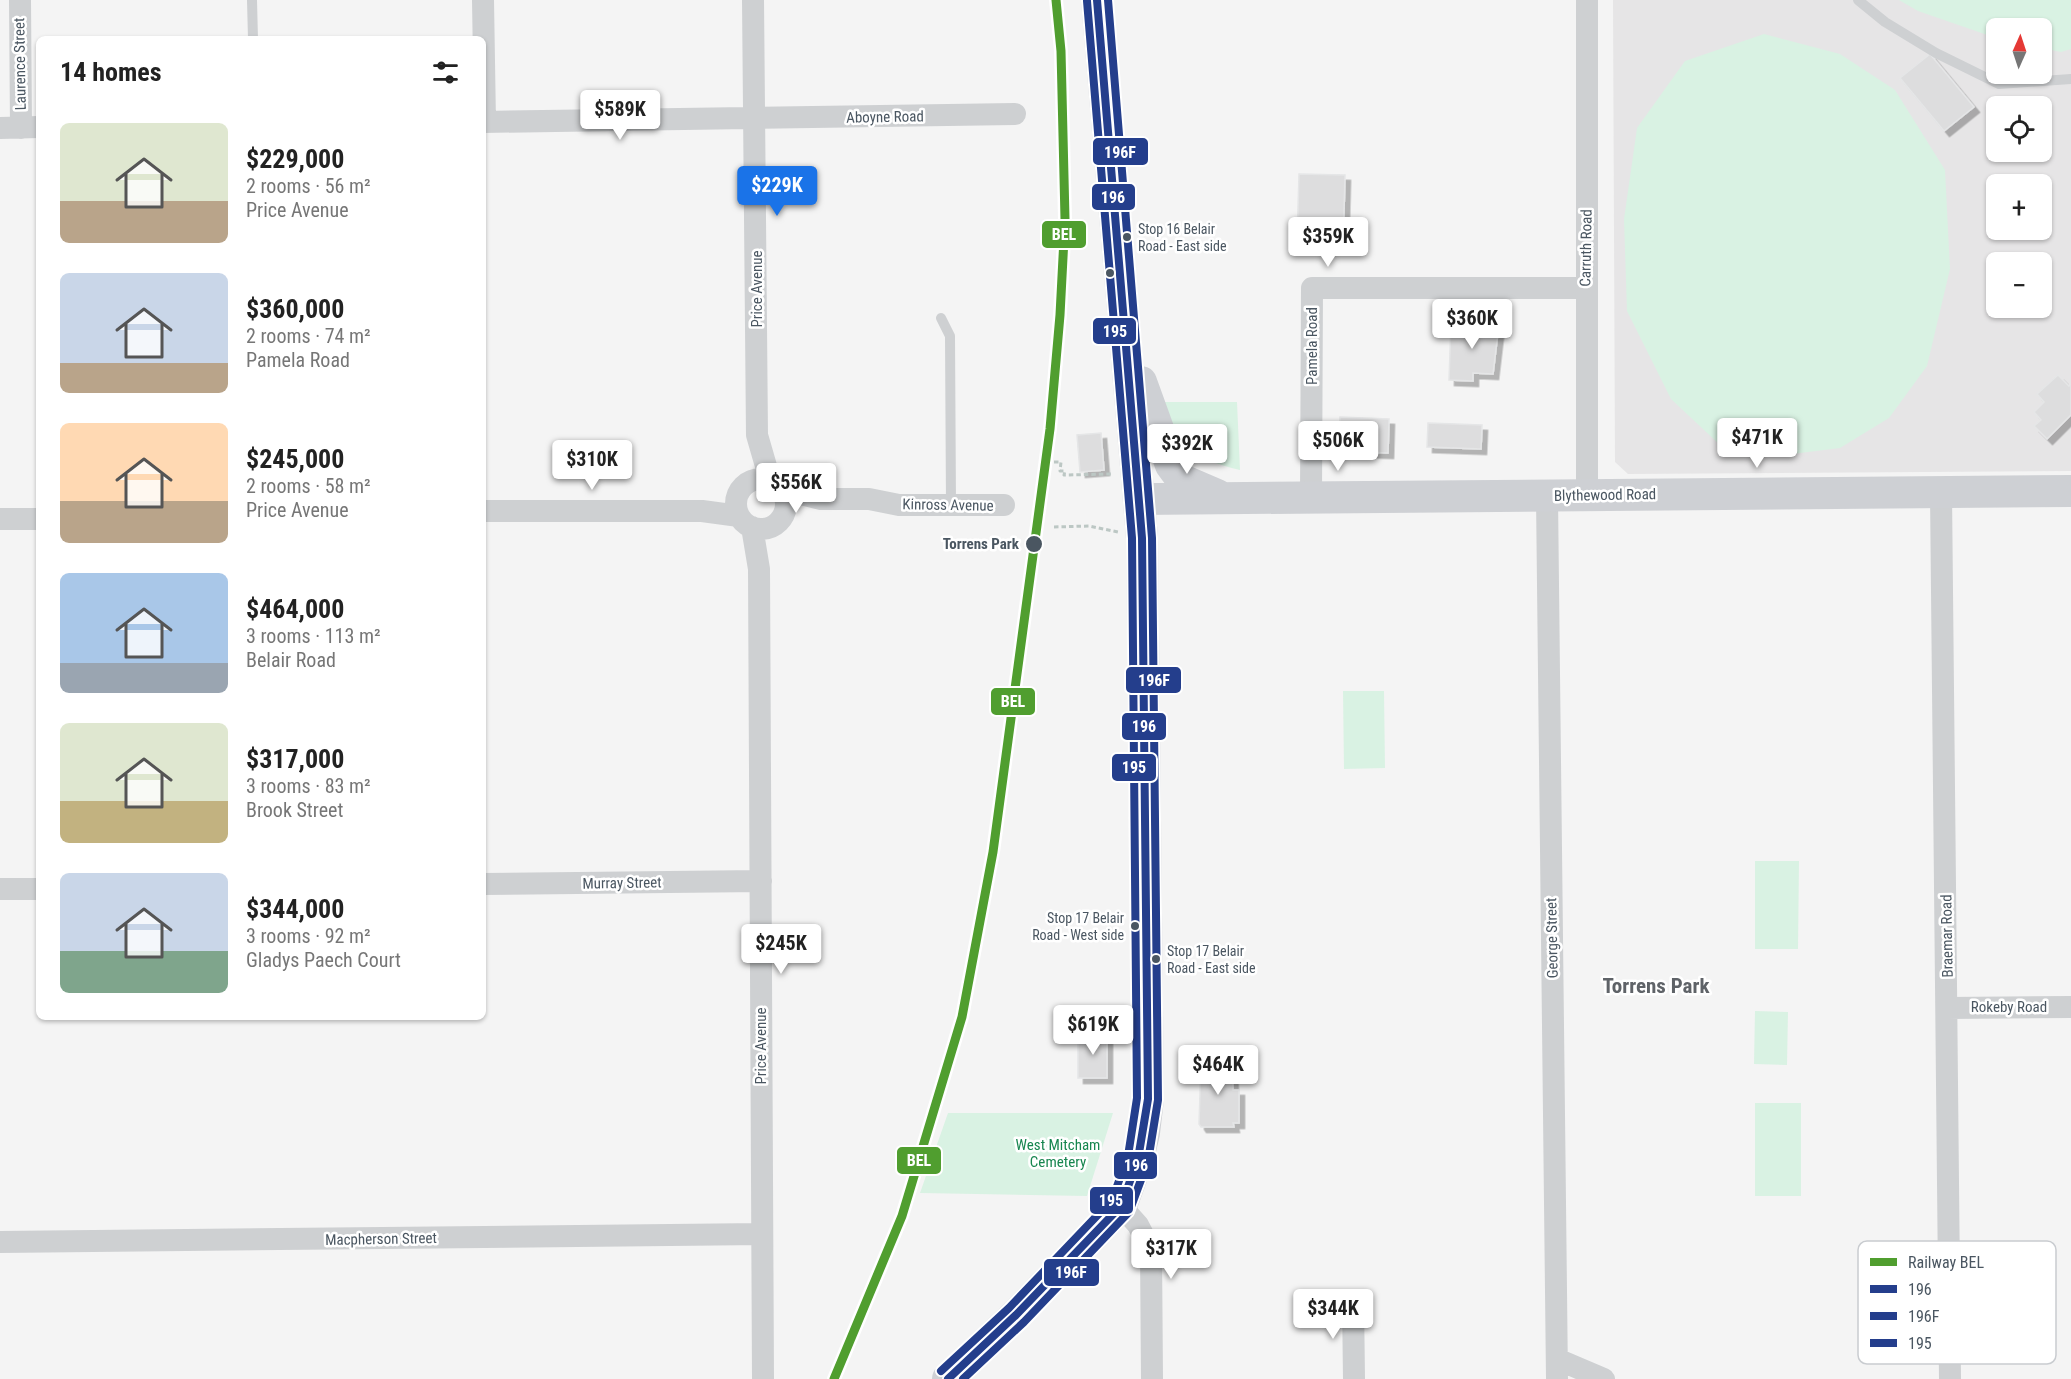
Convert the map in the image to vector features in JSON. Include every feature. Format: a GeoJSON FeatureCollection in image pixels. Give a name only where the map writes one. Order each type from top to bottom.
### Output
{"type":"FeatureCollection","features":[{"type":"Feature","properties":{"kind":"main road"},"geometry":{"type":"LineString","coordinates":[[948,1379],[1016,1316],[1121,1206],[1138,1159],[1148,1099],[1142,537],[1128,345],[1097,0]]}},
{"type":"Feature","properties":{"kind":"main road"},"geometry":{"type":"LineString","coordinates":[[1128,345],[1171,465],[1182,480],[1206,492],[1234,500]]}},
{"type":"Feature","properties":{"kind":"main road","name":"Blythewood Road"},"geometry":{"type":"LineString","coordinates":[[1139,499],[1234,500],[1311,497],[2071,491]]}},
{"type":"Feature","properties":{"kind":"street","name":"Laurence Street"},"geometry":{"type":"LineString","coordinates":[[20,0],[20,128]]}},
{"type":"Feature","properties":{"kind":"street"},"geometry":{"type":"LineString","coordinates":[[483,0],[483,36]]}},
{"type":"Feature","properties":{"kind":"street","name":"Price Avenue"},"geometry":{"type":"LineString","coordinates":[[753,0],[756,119],[757,435],[754,512],[759,569],[763,1379]]}},
{"type":"Feature","properties":{"kind":"street","name":"Carruth Road"},"geometry":{"type":"LineString","coordinates":[[1587,0],[1587,495]]}},
{"type":"Feature","properties":{"kind":"street","name":"Aboyne Road"},"geometry":{"type":"LineString","coordinates":[[486,122],[1015,114]]}},
{"type":"Feature","properties":{"kind":"street","name":"Pamela Road"},"geometry":{"type":"LineString","coordinates":[[1311,497],[1312,288],[1586,288]]}},
{"type":"Feature","properties":{"kind":"street","name":"Price Avenue"},"geometry":{"type":"LineString","coordinates":[[754,512],[786,501],[775,485],[757,435]]}},
{"type":"Feature","properties":{"kind":"street"},"geometry":{"type":"LineString","coordinates":[[486,511],[702,510],[754,512],[759,478],[775,485]]}},
{"type":"Feature","properties":{"kind":"street","name":"Kinross Avenue"},"geometry":{"type":"LineString","coordinates":[[775,485],[821,499]]}},
{"type":"Feature","properties":{"kind":"street","name":"Braemar Road"},"geometry":{"type":"LineString","coordinates":[[1941,492],[1949,1241]]}},
{"type":"Feature","properties":{"kind":"street","name":"George Street"},"geometry":{"type":"LineString","coordinates":[[1547,496],[1557,1369]]}},
{"type":"Feature","properties":{"kind":"street","name":"Kinross Avenue"},"geometry":{"type":"LineString","coordinates":[[754,512],[821,499],[869,498],[898,505],[1004,505]]}},
{"type":"Feature","properties":{"kind":"street"},"geometry":{"type":"LineString","coordinates":[[0,519],[36,519]]}},
{"type":"Feature","properties":{"kind":"street","name":"Murray Street"},"geometry":{"type":"LineString","coordinates":[[486,884],[761,881]]}},
{"type":"Feature","properties":{"kind":"street"},"geometry":{"type":"LineString","coordinates":[[0,890],[36,889]]}},
{"type":"Feature","properties":{"kind":"street","name":"Rokeby Road"},"geometry":{"type":"LineString","coordinates":[[1947,1008],[2071,1007]]}},
{"type":"Feature","properties":{"kind":"street"},"geometry":{"type":"LineString","coordinates":[[1121,1206],[1138,1225],[1150,1250],[1152,1379]]}},
{"type":"Feature","properties":{"kind":"street","name":"Macpherson Street"},"geometry":{"type":"LineString","coordinates":[[0,1242],[762,1234]]}},
{"type":"Feature","properties":{"kind":"street"},"geometry":{"type":"LineString","coordinates":[[1353,1300],[1354,1379]]}},
{"type":"Feature","properties":{"kind":"street","name":"Braemar Road"},"geometry":{"type":"LineString","coordinates":[[1950,1364],[1950,1379]]}},
{"type":"Feature","properties":{"kind":"street"},"geometry":{"type":"LineString","coordinates":[[1557,1369],[1604,1379]]}},
{"type":"Feature","properties":{"kind":"lane"},"geometry":{"type":"LineString","coordinates":[[252,0],[253,36]]}},
{"type":"Feature","properties":{"kind":"lane"},"geometry":{"type":"LineString","coordinates":[[1858,0],[1886,22],[1935,52],[1999,84],[2071,79]]}},
{"type":"Feature","properties":{"kind":"lane"},"geometry":{"type":"LineString","coordinates":[[941,318],[950,336],[951,506]]}},
{"type":"Feature","properties":{"kind":"path"},"geometry":{"type":"LineString","coordinates":[[1054,462],[1061,462],[1060,471],[1065,471],[1064,475],[1115,474]]}},
{"type":"Feature","properties":{"kind":"path"},"geometry":{"type":"LineString","coordinates":[[1054,526],[1089,526],[1119,532],[1118,521]]}},
{"type":"Feature","properties":{"kind":"shaded area"},"geometry":{"type":"Polygon","coordinates":[[[1613,0],[2071,0],[2071,471],[1628,474],[1615,462],[1613,0]]]}},
{"type":"Feature","properties":{"kind":"green space"},"geometry":{"type":"Polygon","coordinates":[[[1899,0],[2071,0],[2071,49],[2061,52],[2052,50],[2052,18],[1986,18],[1986,35],[1918,11],[1899,0]]]}},
{"type":"Feature","properties":{"kind":"green space"},"geometry":{"type":"Polygon","coordinates":[[[1764,34],[1840,54],[1895,90],[1945,170],[1950,269],[1927,366],[1889,418],[1840,448],[1775,456],[1720,445],[1671,399],[1627,311],[1624,219],[1637,128],[1685,61],[1764,34]]]}},
{"type":"Feature","properties":{"kind":"green space"},"geometry":{"type":"Polygon","coordinates":[[[1163,402],[1237,402],[1240,470],[1211,461],[1190,449],[1175,430],[1163,402]]]}},
{"type":"Feature","properties":{"kind":"green space"},"geometry":{"type":"Polygon","coordinates":[[[1343,691],[1384,691],[1385,768],[1344,769],[1343,691]]]}},
{"type":"Feature","properties":{"kind":"green space"},"geometry":{"type":"Polygon","coordinates":[[[1755,861],[1799,861],[1798,949],[1755,949],[1755,861]]]}},
{"type":"Feature","properties":{"kind":"green space"},"geometry":{"type":"Polygon","coordinates":[[[1755,1011],[1788,1012],[1787,1065],[1754,1064],[1755,1011]]]}},
{"type":"Feature","properties":{"kind":"green space"},"geometry":{"type":"Polygon","coordinates":[[[1755,1103],[1801,1103],[1801,1196],[1755,1196],[1755,1103]]]}},
{"type":"Feature","properties":{"kind":"green space","name":"West Mitcham Cemetery"},"geometry":{"type":"Polygon","coordinates":[[[948,1113],[1113,1113],[1087,1196],[920,1193],[948,1113]]]}},
{"type":"Feature","properties":{"kind":"building"},"geometry":{"type":"Polygon","coordinates":[[[1930,54],[1974,107],[1944,131],[1900,78],[1930,54]]]}},
{"type":"Feature","properties":{"kind":"building"},"geometry":{"type":"Polygon","coordinates":[[[1299,174],[1345,175],[1343,249],[1313,248],[1313,240],[1297,240],[1299,174]]]}},
{"type":"Feature","properties":{"kind":"building"},"geometry":{"type":"Polygon","coordinates":[[[1451,322],[1499,324],[1493,374],[1473,373],[1473,381],[1449,380],[1451,322]]]}},
{"type":"Feature","properties":{"kind":"building"},"geometry":{"type":"Polygon","coordinates":[[[2058,375],[2069,386],[2071,383],[2071,415],[2047,439],[2034,426],[2041,420],[2034,412],[2044,402],[2037,394],[2058,375]]]}},
{"type":"Feature","properties":{"kind":"building"},"geometry":{"type":"Polygon","coordinates":[[[1340,417],[1389,419],[1388,453],[1359,452],[1359,439],[1339,438],[1340,417]]]}},
{"type":"Feature","properties":{"kind":"building"},"geometry":{"type":"Polygon","coordinates":[[[1428,423],[1482,425],[1481,449],[1427,447],[1428,423]]]}},
{"type":"Feature","properties":{"kind":"building"},"geometry":{"type":"Polygon","coordinates":[[[1101,433],[1104,470],[1080,472],[1077,435],[1101,433]]]}},
{"type":"Feature","properties":{"kind":"building"},"geometry":{"type":"Polygon","coordinates":[[[1090,1033],[1107,1033],[1107,1078],[1078,1078],[1078,1038],[1090,1038],[1090,1033]]]}},
{"type":"Feature","properties":{"kind":"building"},"geometry":{"type":"Polygon","coordinates":[[[1201,1062],[1232,1062],[1233,1090],[1239,1090],[1239,1123],[1233,1123],[1234,1127],[1201,1127],[1199,1124],[1201,1062]]]}},
{"type":"Feature","properties":{"kind":"rail line","name":"BEL"},"geometry":{"type":"LineString","coordinates":[[834,1379],[902,1216],[962,1017],[993,852],[1050,429],[1060,315],[1065,219],[1061,51],[1056,0]]}},
{"type":"Feature","properties":{"kind":"transit line","name":"196"},"geometry":{"type":"LineString","coordinates":[[948,1379],[1016,1315],[1121,1206],[1138,1159],[1148,1099],[1142,538],[1097,0]]}},
{"type":"Feature","properties":{"kind":"transit line","name":"196F"},"geometry":{"type":"LineString","coordinates":[[963,1379],[1024,1322],[1129,1212],[1148,1161],[1158,1100],[1152,538],[1108,0]]}},
{"type":"Feature","properties":{"kind":"transit line","name":"195"},"geometry":{"type":"LineString","coordinates":[[941,1371],[1009,1308],[1112,1200],[1128,1156],[1137,1098],[1132,538],[1087,1]]}},
{"type":"Feature","properties":{"kind":"place","name":"Stop 16 Belair Road - East side"},"geometry":{"type":"Point","coordinates":[1127,237]}},
{"type":"Feature","properties":{"kind":"place","name":"Torrens Park"},"geometry":{"type":"Point","coordinates":[1034,544]}},
{"type":"Feature","properties":{"kind":"place","name":"Stop 17 Belair Road - West side"},"geometry":{"type":"Point","coordinates":[1135,926]}},
{"type":"Feature","properties":{"kind":"place","name":"Stop 17 Belair Road - East side"},"geometry":{"type":"Point","coordinates":[1156,959]}},
{"type":"Feature","properties":{"kind":"district","name":"Torrens Park"},"geometry":{"type":"Point","coordinates":[1656,986]}}]}
